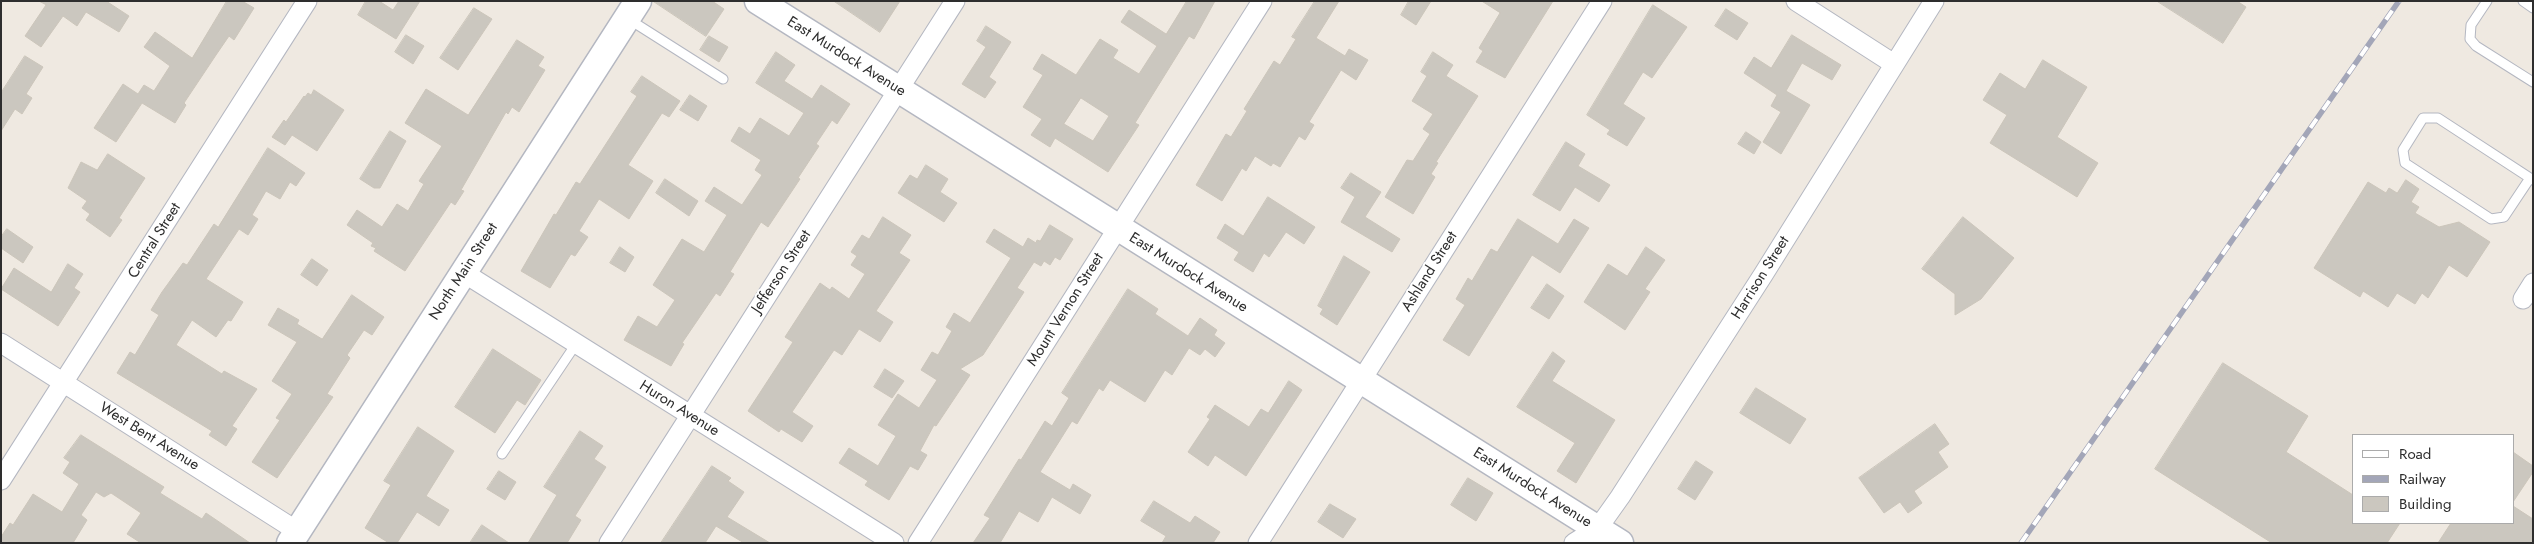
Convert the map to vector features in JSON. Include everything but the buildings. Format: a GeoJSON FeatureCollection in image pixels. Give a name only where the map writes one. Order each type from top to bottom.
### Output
{"type":"FeatureCollection","features":[{"type":"Feature","properties":{"kind":"main road","name":"East Murdock Avenue"},"geometry":{"type":"LineString","coordinates":[[758,1],[1117,229],[1620,543]]}},
{"type":"Feature","properties":{"kind":"main road","name":"North Main Street"},"geometry":{"type":"LineString","coordinates":[[293,537],[633,10]]}},
{"type":"Feature","properties":{"kind":"street","name":"Central Street"},"geometry":{"type":"LineString","coordinates":[[1,480],[65,383],[308,1]]}},
{"type":"Feature","properties":{"kind":"street","name":"Jefferson Street"},"geometry":{"type":"LineString","coordinates":[[608,543],[955,1]]}},
{"type":"Feature","properties":{"kind":"street","name":"Mount Vernon Street"},"geometry":{"type":"LineString","coordinates":[[918,543],[1262,1]]}},
{"type":"Feature","properties":{"kind":"street","name":"Ashland Street"},"geometry":{"type":"LineString","coordinates":[[1258,543],[1602,1]]}},
{"type":"Feature","properties":{"kind":"street"},"geometry":{"type":"LineString","coordinates":[[1796,1],[1894,64]]}},
{"type":"Feature","properties":{"kind":"street","name":"Harrison Street"},"geometry":{"type":"LineString","coordinates":[[1574,543],[1598,528],[1758,283],[1934,1]]}},
{"type":"Feature","properties":{"kind":"street","name":"Huron Avenue"},"geometry":{"type":"LineString","coordinates":[[464,273],[894,543]]}},
{"type":"Feature","properties":{"kind":"street","name":"West Bent Avenue"},"geometry":{"type":"LineString","coordinates":[[1,343],[65,383],[293,537]]}},
{"type":"Feature","properties":{"kind":"lane"},"geometry":{"type":"LineString","coordinates":[[2487,1],[2471,25],[2470,39],[2476,46],[2533,82]]}},
{"type":"Feature","properties":{"kind":"lane"},"geometry":{"type":"LineString","coordinates":[[2523,1],[2533,8]]}},
{"type":"Feature","properties":{"kind":"lane"},"geometry":{"type":"LineString","coordinates":[[633,10],[723,79]]}},
{"type":"Feature","properties":{"kind":"lane"},"geometry":{"type":"LineString","coordinates":[[2422,118],[2438,118],[2532,179],[2504,218],[2491,219],[2406,163],[2403,150],[2422,118]]}},
{"type":"Feature","properties":{"kind":"lane"},"geometry":{"type":"LineString","coordinates":[[502,454],[576,344]]}},
{"type":"Feature","properties":{"kind":"railway"},"geometry":{"type":"LineString","coordinates":[[2021,543],[2399,1]]}}]}
